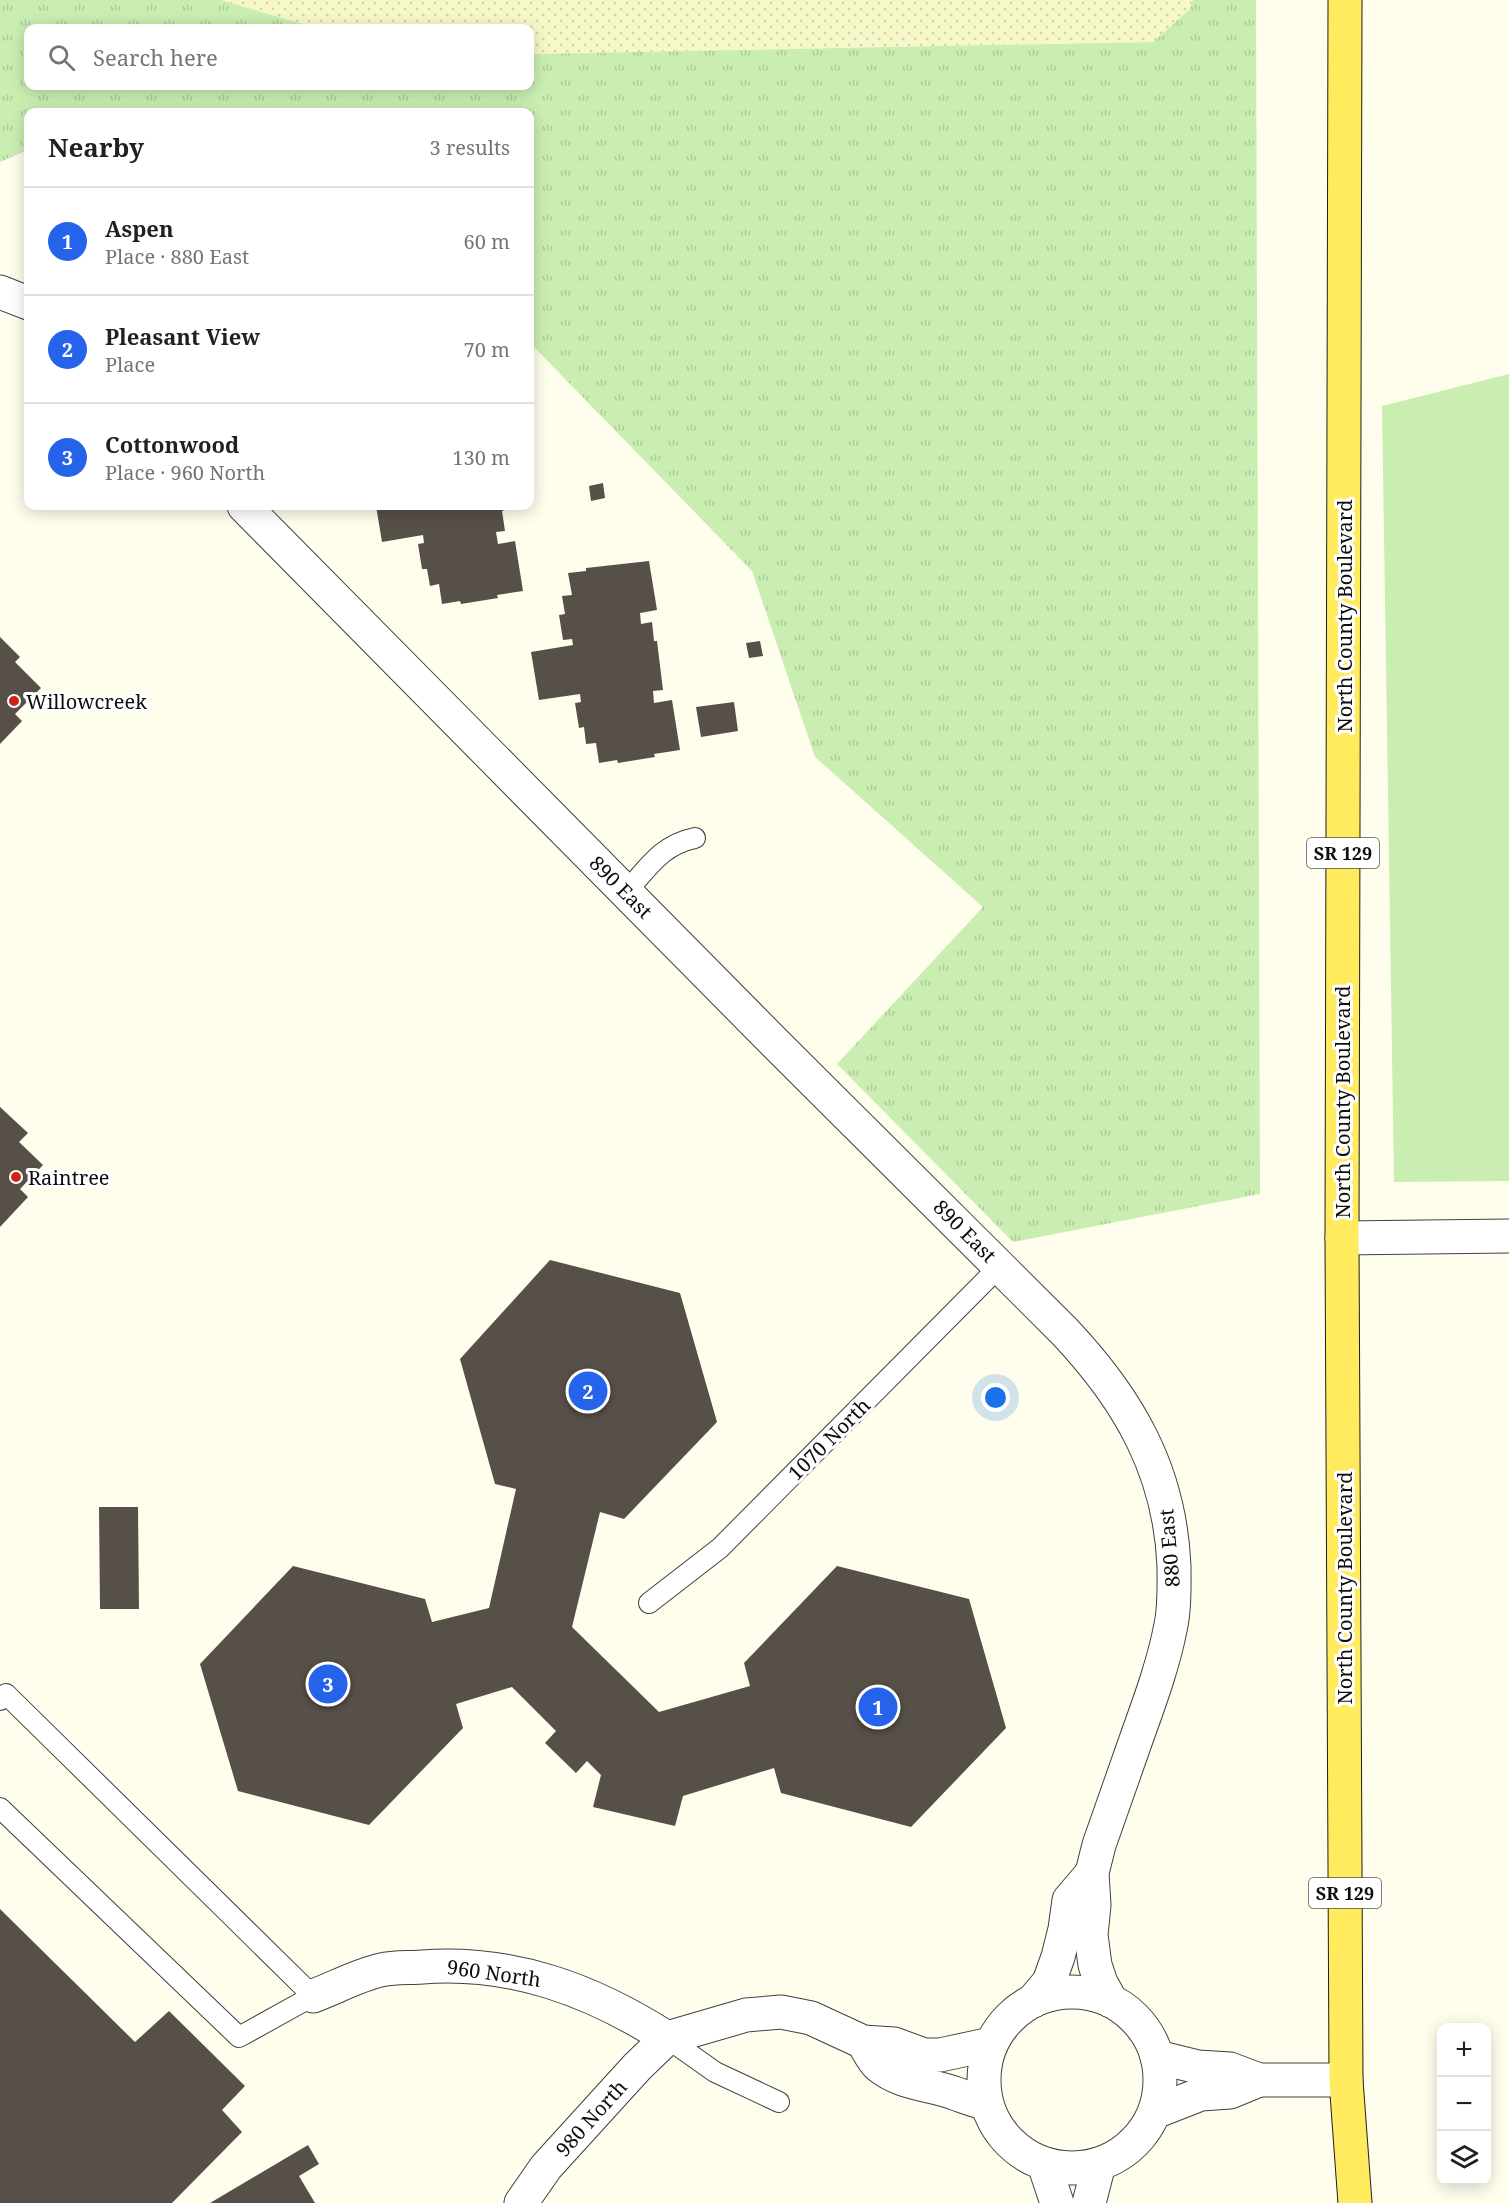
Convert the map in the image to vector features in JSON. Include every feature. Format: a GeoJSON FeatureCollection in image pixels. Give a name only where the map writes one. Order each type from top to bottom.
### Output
{"type":"FeatureCollection","features":[{"type":"Feature","properties":{"kind":"main road","name":"North County Boulevard"},"geometry":{"type":"LineString","coordinates":[[1345,0],[1342,1238],[1346,2080],[1355,2203]]}},
{"type":"Feature","properties":{"kind":"street"},"geometry":{"type":"LineString","coordinates":[[0,292],[24,301]]}},
{"type":"Feature","properties":{"kind":"street","name":"890 East"},"geometry":{"type":"LineString","coordinates":[[248,510],[1000,1266]]}},
{"type":"Feature","properties":{"kind":"street"},"geometry":{"type":"LineString","coordinates":[[1342,1238],[1509,1236]]}},
{"type":"Feature","properties":{"kind":"street","name":"880 East"},"geometry":{"type":"LineString","coordinates":[[1000,1266],[1088,1356],[1129,1412],[1146,1444],[1158,1476],[1170,1528],[1174,1584],[1172,1623],[1157,1681],[1098,1845],[1092,1873],[1094,1905],[1092,1950],[1101,1983],[1111,2001]]}},
{"type":"Feature","properties":{"kind":"street","name":"880 East"},"geometry":{"type":"LineString","coordinates":[[1033,2001],[1048,1982],[1055,1965],[1065,1929],[1069,1900],[1092,1873]]}},
{"type":"Feature","properties":{"kind":"street","name":"960 North"},"geometry":{"type":"LineString","coordinates":[[313,1996],[381,1970],[442,1965],[476,1967],[532,1976],[583,1992],[640,2020],[667,2038]]}},
{"type":"Feature","properties":{"kind":"street"},"geometry":{"type":"LineString","coordinates":[[1059,1992],[1086,1993],[1111,2001],[1132,2015],[1148,2034],[1157,2057],[1160,2084],[1155,2112],[1142,2134],[1123,2152],[1099,2164],[1072,2168],[1044,2164],[1018,2150],[998,2129],[986,2103],[984,2073],[991,2044],[1008,2018],[1033,2001],[1059,1992]]}},
{"type":"Feature","properties":{"kind":"street"},"geometry":{"type":"LineString","coordinates":[[667,2038],[746,2015],[781,2012],[811,2018],[863,2042],[894,2044],[924,2055],[940,2055],[991,2044]]}},
{"type":"Feature","properties":{"kind":"street","name":"980 North"},"geometry":{"type":"LineString","coordinates":[[521,2203],[546,2167],[637,2067],[667,2038]]}},
{"type":"Feature","properties":{"kind":"street"},"geometry":{"type":"LineString","coordinates":[[863,2042],[876,2064],[894,2076],[986,2103]]}},
{"type":"Feature","properties":{"kind":"street"},"geometry":{"type":"LineString","coordinates":[[1157,2057],[1198,2067],[1230,2069],[1259,2080],[1346,2080]]}},
{"type":"Feature","properties":{"kind":"street"},"geometry":{"type":"LineString","coordinates":[[1155,2112],[1201,2094],[1230,2092],[1259,2080]]}},
{"type":"Feature","properties":{"kind":"street"},"geometry":{"type":"LineString","coordinates":[[1044,2164],[1057,2203]]}},
{"type":"Feature","properties":{"kind":"street"},"geometry":{"type":"LineString","coordinates":[[1089,2203],[1099,2164]]}},
{"type":"Feature","properties":{"kind":"lane"},"geometry":{"type":"LineString","coordinates":[[626,892],[669,847],[695,838]]}},
{"type":"Feature","properties":{"kind":"lane","name":"1070 North"},"geometry":{"type":"LineString","coordinates":[[649,1603],[720,1548],[1000,1266]]}},
{"type":"Feature","properties":{"kind":"lane"},"geometry":{"type":"LineString","coordinates":[[0,1808],[239,2037],[313,1996],[2,1694]]}},
{"type":"Feature","properties":{"kind":"lane"},"geometry":{"type":"LineString","coordinates":[[667,2038],[715,2072],[779,2102]]}},
{"type":"Feature","properties":{"kind":"green space"},"geometry":{"type":"Polygon","coordinates":[[[0,0],[221,0],[302,24],[24,24],[24,90],[534,90],[534,54],[1153,42],[1190,9],[1193,0],[1256,0],[1260,1194],[1013,1242],[837,1064],[983,907],[815,757],[752,571],[534,347],[534,108],[24,108],[24,152],[0,162],[0,0]]]}},
{"type":"Feature","properties":{"kind":"green space"},"geometry":{"type":"Polygon","coordinates":[[[221,0],[1193,0],[1190,9],[1153,42],[534,54],[534,24],[302,24],[221,0]]]}},
{"type":"Feature","properties":{"kind":"green space"},"geometry":{"type":"Polygon","coordinates":[[[1509,374],[1509,1181],[1394,1182],[1382,406],[1509,374]]]}},
{"type":"Feature","properties":{"kind":"building"},"geometry":{"type":"Polygon","coordinates":[[[603,483],[605,498],[591,501],[589,486],[603,483]]]}},
{"type":"Feature","properties":{"kind":"building"},"geometry":{"type":"Polygon","coordinates":[[[377,510],[505,510],[502,511],[505,531],[496,532],[498,544],[515,541],[523,591],[461,604],[460,601],[442,604],[439,584],[430,586],[427,569],[422,569],[418,544],[424,543],[423,535],[382,542],[377,510]]]}},
{"type":"Feature","properties":{"kind":"building"},"geometry":{"type":"Polygon","coordinates":[[[649,561],[657,610],[640,613],[641,624],[652,622],[654,641],[657,641],[663,690],[653,691],[654,703],[672,700],[680,750],[618,763],[617,760],[599,763],[596,743],[586,744],[584,727],[579,728],[575,703],[581,702],[580,694],[539,700],[531,652],[573,645],[572,639],[563,640],[559,615],[565,614],[562,596],[572,595],[568,573],[586,571],[586,568],[649,561]]]}},
{"type":"Feature","properties":{"kind":"building","name":"Willowcreek"},"geometry":{"type":"Polygon","coordinates":[[[0,637],[20,657],[15,662],[41,688],[15,714],[22,721],[0,744],[0,637]]]}},
{"type":"Feature","properties":{"kind":"building"},"geometry":{"type":"Polygon","coordinates":[[[760,641],[763,656],[749,658],[746,643],[760,641]]]}},
{"type":"Feature","properties":{"kind":"building"},"geometry":{"type":"Polygon","coordinates":[[[734,702],[738,731],[701,737],[696,707],[734,702]]]}},
{"type":"Feature","properties":{"kind":"building","name":"Raintree"},"geometry":{"type":"Polygon","coordinates":[[[0,1107],[28,1133],[19,1142],[43,1165],[20,1189],[28,1197],[0,1227],[0,1107]]]}},
{"type":"Feature","properties":{"kind":"building"},"geometry":{"type":"Polygon","coordinates":[[[550,1260],[680,1293],[717,1422],[624,1519],[600,1512],[572,1627],[659,1712],[750,1686],[744,1663],[837,1566],[969,1599],[1006,1728],[911,1827],[781,1793],[774,1768],[683,1796],[675,1826],[593,1807],[601,1775],[587,1761],[576,1773],[545,1743],[556,1731],[512,1687],[456,1704],[463,1728],[369,1825],[238,1791],[200,1664],[293,1566],[425,1599],[432,1622],[489,1608],[516,1489],[495,1484],[460,1359],[550,1260]]]}},
{"type":"Feature","properties":{"kind":"building"},"geometry":{"type":"Polygon","coordinates":[[[99,1507],[138,1507],[139,1609],[100,1609],[99,1507]]]}},
{"type":"Feature","properties":{"kind":"building"},"geometry":{"type":"Polygon","coordinates":[[[0,1909],[135,2042],[169,2011],[245,2086],[222,2110],[242,2132],[172,2203],[0,2203],[0,1909]]]}},
{"type":"Feature","properties":{"kind":"building"},"geometry":{"type":"Polygon","coordinates":[[[308,2145],[319,2164],[299,2176],[315,2203],[210,2203],[308,2145]]]}},
{"type":"Feature","properties":{"kind":"place","name":"Willowcreek"},"geometry":{"type":"Point","coordinates":[14,701]}},
{"type":"Feature","properties":{"kind":"place","name":"Raintree"},"geometry":{"type":"Point","coordinates":[16,1177]}},
{"type":"Feature","properties":{"kind":"place","name":"Pleasant View"},"geometry":{"type":"Point","coordinates":[588,1391]}},
{"type":"Feature","properties":{"kind":"place","name":"Cottonwood"},"geometry":{"type":"Point","coordinates":[328,1684]}},
{"type":"Feature","properties":{"kind":"place","name":"Aspen"},"geometry":{"type":"Point","coordinates":[878,1707]}}]}
